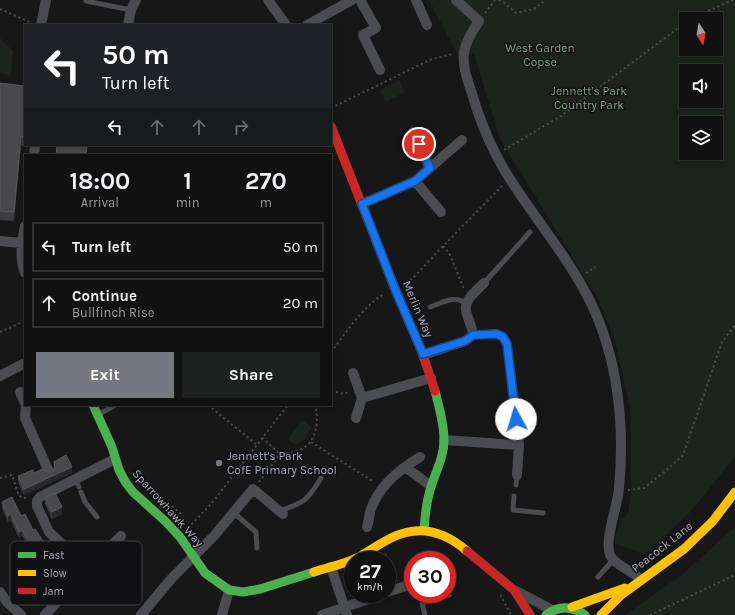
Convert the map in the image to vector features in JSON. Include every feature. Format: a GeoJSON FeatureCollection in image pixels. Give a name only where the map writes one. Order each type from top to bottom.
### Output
{"type":"FeatureCollection","features":[{"type":"Feature","properties":{"kind":"street"},"geometry":{"type":"LineString","coordinates":[[36,24],[46,0]]}},
{"type":"Feature","properties":{"kind":"street"},"geometry":{"type":"LineString","coordinates":[[128,24],[130,10],[136,0]]}},
{"type":"Feature","properties":{"kind":"street"},"geometry":{"type":"LineString","coordinates":[[268,0],[285,24]]}},
{"type":"Feature","properties":{"kind":"street"},"geometry":{"type":"LineString","coordinates":[[308,24],[340,3],[352,0]]}},
{"type":"Feature","properties":{"kind":"street"},"geometry":{"type":"LineString","coordinates":[[360,0],[376,28],[363,35],[380,70]]}},
{"type":"Feature","properties":{"kind":"street"},"geometry":{"type":"LineString","coordinates":[[416,0],[427,25]]}},
{"type":"Feature","properties":{"kind":"street"},"geometry":{"type":"LineString","coordinates":[[456,0],[479,21],[467,42],[464,52],[465,70],[478,111],[496,155],[578,278],[601,324],[610,355],[620,414],[619,490],[609,546],[610,556],[613,560],[637,575],[638,582]]}},
{"type":"Feature","properties":{"kind":"street","name":"Merlin Way"},"geometry":{"type":"LineString","coordinates":[[332,129],[395,289],[423,354],[442,419],[444,440],[440,464],[431,486],[425,508],[424,530]]}},
{"type":"Feature","properties":{"kind":"street"},"geometry":{"type":"LineString","coordinates":[[413,132],[430,168]]}},
{"type":"Feature","properties":{"kind":"street"},"geometry":{"type":"LineString","coordinates":[[362,204],[415,181],[462,140]]}},
{"type":"Feature","properties":{"kind":"street"},"geometry":{"type":"LineString","coordinates":[[415,181],[441,212]]}},
{"type":"Feature","properties":{"kind":"street"},"geometry":{"type":"LineString","coordinates":[[24,230],[21,243],[21,264],[24,271]]}},
{"type":"Feature","properties":{"kind":"street"},"geometry":{"type":"LineString","coordinates":[[0,241],[21,243]]}},
{"type":"Feature","properties":{"kind":"street"},"geometry":{"type":"LineString","coordinates":[[423,354],[465,341],[473,335],[472,325],[466,310],[468,302],[484,283]]}},
{"type":"Feature","properties":{"kind":"street"},"geometry":{"type":"LineString","coordinates":[[0,376],[24,364]]}},
{"type":"Feature","properties":{"kind":"street"},"geometry":{"type":"LineString","coordinates":[[353,373],[361,394],[356,418]]}},
{"type":"Feature","properties":{"kind":"street"},"geometry":{"type":"LineString","coordinates":[[361,394],[431,378]]}},
{"type":"Feature","properties":{"kind":"street"},"geometry":{"type":"LineString","coordinates":[[20,392],[24,400]]}},
{"type":"Feature","properties":{"kind":"street"},"geometry":{"type":"LineString","coordinates":[[515,405],[519,445],[516,480]]}},
{"type":"Feature","properties":{"kind":"street"},"geometry":{"type":"LineString","coordinates":[[26,406],[25,418],[53,480]]}},
{"type":"Feature","properties":{"kind":"street","name":"Sparrowhawk Way"},"geometry":{"type":"LineString","coordinates":[[94,406],[112,447],[119,470],[133,492],[180,537],[205,573],[230,590]]}},
{"type":"Feature","properties":{"kind":"street"},"geometry":{"type":"LineString","coordinates":[[444,440],[519,445]]}},
{"type":"Feature","properties":{"kind":"street"},"geometry":{"type":"LineString","coordinates":[[367,527],[371,508],[382,488],[404,467],[420,458]]}},
{"type":"Feature","properties":{"kind":"street"},"geometry":{"type":"LineString","coordinates":[[53,480],[78,486],[115,459]]}},
{"type":"Feature","properties":{"kind":"street"},"geometry":{"type":"LineString","coordinates":[[404,467],[431,486]]}},
{"type":"Feature","properties":{"kind":"street"},"geometry":{"type":"LineString","coordinates":[[53,480],[37,501],[36,506],[48,532],[58,541]]}},
{"type":"Feature","properties":{"kind":"street"},"geometry":{"type":"LineString","coordinates":[[141,615],[172,578],[195,557],[214,536],[253,489],[281,513]]}},
{"type":"Feature","properties":{"kind":"street","name":"Peacock Lane"},"geometry":{"type":"LineString","coordinates":[[601,615],[621,595],[684,549],[713,521],[735,492]]}},
{"type":"Feature","properties":{"kind":"street"},"geometry":{"type":"LineString","coordinates":[[222,615],[230,590],[243,592],[260,589],[357,558],[391,538],[406,532],[424,530],[448,537],[463,547],[514,590],[549,613]]}},
{"type":"Feature","properties":{"kind":"street"},"geometry":{"type":"LineString","coordinates":[[116,541],[121,536]]}},
{"type":"Feature","properties":{"kind":"street"},"geometry":{"type":"LineString","coordinates":[[331,567],[345,611]]}},
{"type":"Feature","properties":{"kind":"street","name":"Peacock Lane"},"geometry":{"type":"LineString","coordinates":[[549,613],[565,607],[572,607],[638,582]]}},
{"type":"Feature","properties":{"kind":"street"},"geometry":{"type":"LineString","coordinates":[[514,590],[530,615]]}},
{"type":"Feature","properties":{"kind":"street"},"geometry":{"type":"LineString","coordinates":[[0,592],[7,602],[20,615]]}},
{"type":"Feature","properties":{"kind":"street"},"geometry":{"type":"LineString","coordinates":[[322,615],[345,611],[362,603]]}},
{"type":"Feature","properties":{"kind":"street"},"geometry":{"type":"LineString","coordinates":[[45,615],[54,605]]}},
{"type":"Feature","properties":{"kind":"street"},"geometry":{"type":"LineString","coordinates":[[572,607],[585,615]]}},
{"type":"Feature","properties":{"kind":"lane"},"geometry":{"type":"LineString","coordinates":[[86,1],[130,10]]}},
{"type":"Feature","properties":{"kind":"lane"},"geometry":{"type":"LineString","coordinates":[[484,283],[530,232]]}},
{"type":"Feature","properties":{"kind":"lane"},"geometry":{"type":"LineString","coordinates":[[430,307],[454,299],[468,302]]}},
{"type":"Feature","properties":{"kind":"lane"},"geometry":{"type":"LineString","coordinates":[[473,335],[497,334],[505,340],[507,344],[515,405]]}},
{"type":"Feature","properties":{"kind":"lane"},"geometry":{"type":"LineString","coordinates":[[98,414],[114,406]]}},
{"type":"Feature","properties":{"kind":"lane"},"geometry":{"type":"LineString","coordinates":[[281,513],[306,500],[321,478]]}},
{"type":"Feature","properties":{"kind":"lane"},"geometry":{"type":"LineString","coordinates":[[78,486],[85,502],[97,517]]}},
{"type":"Feature","properties":{"kind":"lane"},"geometry":{"type":"LineString","coordinates":[[514,496],[513,510],[543,513]]}},
{"type":"Feature","properties":{"kind":"lane"},"geometry":{"type":"LineString","coordinates":[[234,513],[256,532],[257,548]]}},
{"type":"Feature","properties":{"kind":"lane"},"geometry":{"type":"LineString","coordinates":[[598,577],[613,560]]}},
{"type":"Feature","properties":{"kind":"lane"},"geometry":{"type":"LineString","coordinates":[[422,603],[425,615]]}},
{"type":"Feature","properties":{"kind":"path"},"geometry":{"type":"LineString","coordinates":[[479,21],[495,0]]}},
{"type":"Feature","properties":{"kind":"path"},"geometry":{"type":"LineString","coordinates":[[500,0],[516,14],[534,9],[546,0]]}},
{"type":"Feature","properties":{"kind":"path"},"geometry":{"type":"LineString","coordinates":[[706,12],[733,0]]}},
{"type":"Feature","properties":{"kind":"path"},"geometry":{"type":"LineString","coordinates":[[0,9],[36,24]]}},
{"type":"Feature","properties":{"kind":"path"},"geometry":{"type":"LineString","coordinates":[[496,155],[561,116],[679,27]]}},
{"type":"Feature","properties":{"kind":"path"},"geometry":{"type":"LineString","coordinates":[[332,108],[432,59],[464,52]]}},
{"type":"Feature","properties":{"kind":"path"},"geometry":{"type":"LineString","coordinates":[[408,282],[510,178]]}},
{"type":"Feature","properties":{"kind":"path"},"geometry":{"type":"LineString","coordinates":[[442,246],[449,253],[468,302]]}},
{"type":"Feature","properties":{"kind":"path"},"geometry":{"type":"LineString","coordinates":[[332,351],[366,309],[384,295]]}},
{"type":"Feature","properties":{"kind":"path"},"geometry":{"type":"LineString","coordinates":[[0,332],[24,321]]}},
{"type":"Feature","properties":{"kind":"path"},"geometry":{"type":"LineString","coordinates":[[619,490],[644,488],[683,455],[722,342],[735,325]]}},
{"type":"Feature","properties":{"kind":"path"},"geometry":{"type":"LineString","coordinates":[[332,391],[344,394],[361,394]]}},
{"type":"Feature","properties":{"kind":"path"},"geometry":{"type":"LineString","coordinates":[[209,406],[257,445]]}},
{"type":"Feature","properties":{"kind":"path"},"geometry":{"type":"LineString","coordinates":[[191,524],[211,504],[287,406]]}},
{"type":"Feature","properties":{"kind":"path"},"geometry":{"type":"LineString","coordinates":[[253,489],[280,454],[299,450],[311,442],[318,422],[317,406]]}},
{"type":"Feature","properties":{"kind":"path"},"geometry":{"type":"LineString","coordinates":[[262,438],[280,454]]}},
{"type":"Feature","properties":{"kind":"path"},"geometry":{"type":"LineString","coordinates":[[311,442],[382,488]]}},
{"type":"Feature","properties":{"kind":"path"},"geometry":{"type":"LineString","coordinates":[[0,478],[12,476],[19,496],[37,501]]}},
{"type":"Feature","properties":{"kind":"path"},"geometry":{"type":"LineString","coordinates":[[172,506],[181,514]]}},
{"type":"Feature","properties":{"kind":"path"},"geometry":{"type":"LineString","coordinates":[[650,615],[735,575]]}},
{"type":"Feature","properties":{"kind":"path"},"geometry":{"type":"LineString","coordinates":[[501,596],[510,615]]}},
{"type":"Feature","properties":{"kind":"green space","name":"Jennett's Park Country Park"},"geometry":{"type":"Polygon","coordinates":[[[429,0],[735,0],[735,456],[689,513],[645,554],[614,543],[621,519],[628,514],[631,489],[631,413],[615,340],[597,297],[500,139],[474,54],[460,59],[429,0]]]}},
{"type":"Feature","properties":{"kind":"green space"},"geometry":{"type":"Polygon","coordinates":[[[0,38],[13,51],[11,76],[0,73],[0,38]]]}},
{"type":"Feature","properties":{"kind":"green space"},"geometry":{"type":"Polygon","coordinates":[[[399,80],[405,92],[386,102],[380,90],[399,80]]]}},
{"type":"Feature","properties":{"kind":"green space"},"geometry":{"type":"Polygon","coordinates":[[[302,420],[311,427],[306,439],[295,445],[288,439],[302,420]]]}},
{"type":"Feature","properties":{"kind":"green space"},"geometry":{"type":"Polygon","coordinates":[[[735,527],[735,615],[625,615],[678,578],[735,527]]]}},
{"type":"Feature","properties":{"kind":"building"},"geometry":{"type":"Polygon","coordinates":[[[0,83],[24,86],[24,137],[21,136],[14,212],[0,211],[0,83]]]}},
{"type":"Feature","properties":{"kind":"building"},"geometry":{"type":"Polygon","coordinates":[[[57,146],[87,146],[86,154],[56,154],[57,146]]]}},
{"type":"Feature","properties":{"kind":"building"},"geometry":{"type":"Polygon","coordinates":[[[66,455],[72,467],[24,489],[18,476],[33,470],[34,473],[43,469],[48,472],[52,472],[55,467],[54,462],[66,455]]]}},
{"type":"Feature","properties":{"kind":"building"},"geometry":{"type":"Polygon","coordinates":[[[55,493],[62,507],[52,512],[45,498],[55,493]]]}},
{"type":"Feature","properties":{"kind":"building"},"geometry":{"type":"Polygon","coordinates":[[[12,497],[21,516],[25,514],[33,530],[35,529],[43,541],[29,541],[22,530],[19,532],[11,514],[8,516],[2,502],[12,497]]]}},
{"type":"Feature","properties":{"kind":"traffic: fast"},"geometry":{"type":"LineString","coordinates":[[424,530],[428,498],[444,446],[442,421],[435,391]]}},
{"type":"Feature","properties":{"kind":"traffic: fast"},"geometry":{"type":"LineString","coordinates":[[93,406],[112,447],[119,470],[126,483],[133,492],[180,537],[205,573],[229,590],[243,592],[260,589],[314,572]]}},
{"type":"Feature","properties":{"kind":"traffic: fast"},"geometry":{"type":"LineString","coordinates":[[546,615],[561,608],[570,608],[585,615]]}},
{"type":"Feature","properties":{"kind":"traffic: slow"},"geometry":{"type":"LineString","coordinates":[[601,615],[621,595],[684,549],[713,521],[735,492]]}},
{"type":"Feature","properties":{"kind":"traffic: slow"},"geometry":{"type":"LineString","coordinates":[[314,572],[343,564],[359,557],[391,538],[411,531],[440,534],[467,551]]}},
{"type":"Feature","properties":{"kind":"traffic: slow"},"geometry":{"type":"LineString","coordinates":[[572,607],[625,588]]}},
{"type":"Feature","properties":{"kind":"traffic: jam"},"geometry":{"type":"LineString","coordinates":[[332,129],[395,289],[423,355],[435,391]]}},
{"type":"Feature","properties":{"kind":"traffic: jam"},"geometry":{"type":"LineString","coordinates":[[467,551],[514,590],[530,615]]}},
{"type":"Feature","properties":{"kind":"place","name":"Jennett's Park CofE Primary School"},"geometry":{"type":"Point","coordinates":[219,463]}},
{"type":"Feature","properties":{"kind":"route"},"geometry":{"type":"LineString","coordinates":[[419,144],[430,168],[415,181],[362,204],[395,289],[423,354],[465,341],[473,335],[497,334],[503,337],[507,344],[516,419]]}},
{"type":"Feature","properties":{"kind":"park label","name":"West Garden Copse"},"geometry":{"type":"Point","coordinates":[540,55]}}]}
